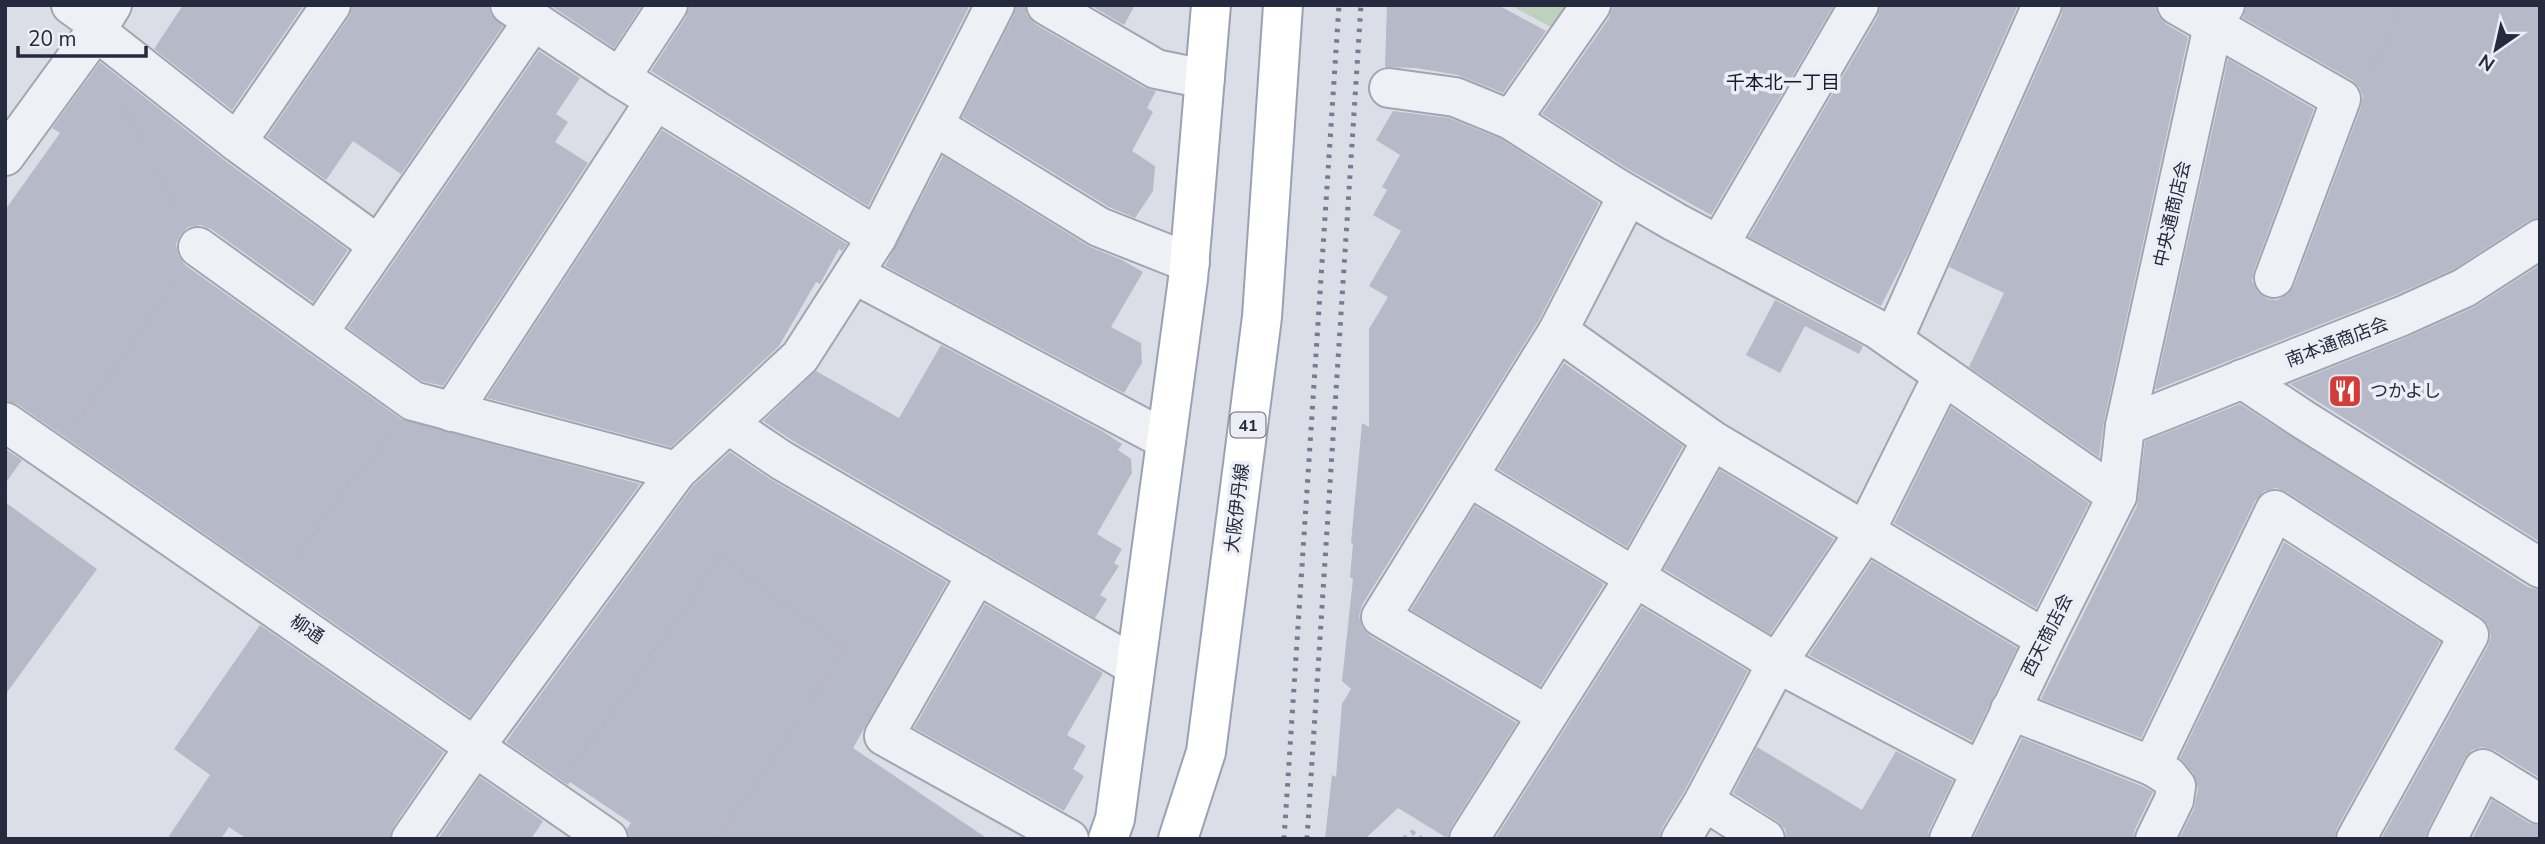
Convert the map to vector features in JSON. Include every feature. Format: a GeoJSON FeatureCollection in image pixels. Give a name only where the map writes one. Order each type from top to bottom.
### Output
{"type":"FeatureCollection","features":[{"type":"Feature","properties":{"kind":"main road"},"geometry":{"type":"LineString","coordinates":[[1108,839],[1115,819],[1190,263],[1211,5]]}},
{"type":"Feature","properties":{"kind":"main road","name":"大阪伊丹線"},"geometry":{"type":"LineString","coordinates":[[1178,839],[1206,752],[1262,317],[1283,5]]}},
{"type":"Feature","properties":{"kind":"street"},"geometry":{"type":"LineString","coordinates":[[237,142],[331,5]]}},
{"type":"Feature","properties":{"kind":"street"},"geometry":{"type":"LineString","coordinates":[[620,78],[668,5]]}},
{"type":"Feature","properties":{"kind":"street"},"geometry":{"type":"LineString","coordinates":[[411,839],[476,745],[677,471],[800,357],[877,237],[995,5]]}},
{"type":"Feature","properties":{"kind":"street"},"geometry":{"type":"LineString","coordinates":[[1046,5],[1156,69],[1205,79]]}},
{"type":"Feature","properties":{"kind":"street"},"geometry":{"type":"LineString","coordinates":[[1511,120],[1591,5]]}},
{"type":"Feature","properties":{"kind":"street"},"geometry":{"type":"LineString","coordinates":[[1719,245],[1859,5]]}},
{"type":"Feature","properties":{"kind":"street"},"geometry":{"type":"LineString","coordinates":[[1893,340],[2042,5]]}},
{"type":"Feature","properties":{"kind":"street"},"geometry":{"type":"LineString","coordinates":[[2178,5],[2219,15],[2341,99],[2274,278]]}},
{"type":"Feature","properties":{"kind":"street"},"geometry":{"type":"LineString","coordinates":[[318,333],[534,14],[655,101],[877,237]]}},
{"type":"Feature","properties":{"kind":"street","name":"中央通商店会"},"geometry":{"type":"LineString","coordinates":[[2124,426],[2219,15]]}},
{"type":"Feature","properties":{"kind":"street"},"geometry":{"type":"LineString","coordinates":[[5,156],[91,25],[237,142],[379,245]]}},
{"type":"Feature","properties":{"kind":"street"},"geometry":{"type":"LineString","coordinates":[[1389,88],[1455,97],[1511,120],[1628,195],[1877,329],[2117,496]]}},
{"type":"Feature","properties":{"kind":"street"},"geometry":{"type":"LineString","coordinates":[[452,412],[655,101]]}},
{"type":"Feature","properties":{"kind":"street"},"geometry":{"type":"LineString","coordinates":[[935,126],[1099,227],[1190,263]]}},
{"type":"Feature","properties":{"kind":"street"},"geometry":{"type":"LineString","coordinates":[[1547,715],[1381,617],[1558,331],[1628,195]]}},
{"type":"Feature","properties":{"kind":"street","name":"南本通商店会"},"geometry":{"type":"LineString","coordinates":[[2124,426],[2402,316],[2464,288],[2540,239]]}},
{"type":"Feature","properties":{"kind":"street"},"geometry":{"type":"LineString","coordinates":[[198,247],[413,401],[677,471]]}},
{"type":"Feature","properties":{"kind":"street"},"geometry":{"type":"LineString","coordinates":[[854,274],[1166,440]]}},
{"type":"Feature","properties":{"kind":"street"},"geometry":{"type":"LineString","coordinates":[[1558,331],[1712,440],[2045,639]]}},
{"type":"Feature","properties":{"kind":"street"},"geometry":{"type":"LineString","coordinates":[[1681,839],[1777,663],[1866,532],[1943,375]]}},
{"type":"Feature","properties":{"kind":"street"},"geometry":{"type":"LineString","coordinates":[[2242,379],[2540,568]]}},
{"type":"Feature","properties":{"kind":"street","name":"柳通"},"geometry":{"type":"LineString","coordinates":[[5,422],[476,745],[608,839]]}},
{"type":"Feature","properties":{"kind":"street"},"geometry":{"type":"LineString","coordinates":[[728,424],[781,460],[1135,666]]}},
{"type":"Feature","properties":{"kind":"street","name":"西天商店会"},"geometry":{"type":"LineString","coordinates":[[1950,839],[2010,710],[2117,496],[2124,426]]}},
{"type":"Feature","properties":{"kind":"street"},"geometry":{"type":"LineString","coordinates":[[1469,839],[1635,577],[1712,440]]}},
{"type":"Feature","properties":{"kind":"street"},"geometry":{"type":"LineString","coordinates":[[1469,477],[1777,663],[1981,771]]}},
{"type":"Feature","properties":{"kind":"street"},"geometry":{"type":"LineString","coordinates":[[2152,766],[2274,510],[2469,635],[2356,839]]}},
{"type":"Feature","properties":{"kind":"street"},"geometry":{"type":"LineString","coordinates":[[977,574],[884,736],[1069,839]]}},
{"type":"Feature","properties":{"kind":"street"},"geometry":{"type":"LineString","coordinates":[[2010,710],[2152,766],[2168,776],[2176,786],[2174,800],[2155,839]]}},
{"type":"Feature","properties":{"kind":"street"},"geometry":{"type":"LineString","coordinates":[[2447,839],[2483,769],[2540,804]]}},
{"type":"Feature","properties":{"kind":"street"},"geometry":{"type":"LineString","coordinates":[[1704,801],[1765,839]]}},
{"type":"Feature","properties":{"kind":"path"},"geometry":{"type":"LineString","coordinates":[[2341,99],[2358,97],[2403,5]]}},
{"type":"Feature","properties":{"kind":"path"},"geometry":{"type":"LineString","coordinates":[[52,454],[198,247],[109,82],[91,25]]}},
{"type":"Feature","properties":{"kind":"path"},"geometry":{"type":"LineString","coordinates":[[267,601],[353,478],[365,470],[413,401]]}},
{"type":"Feature","properties":{"kind":"path"},"geometry":{"type":"LineString","coordinates":[[552,799],[720,556],[848,647],[716,839]]}},
{"type":"Feature","properties":{"kind":"path"},"geometry":{"type":"LineString","coordinates":[[1403,839],[1412,832],[1422,839]]}},
{"type":"Feature","properties":{"kind":"green space"},"geometry":{"type":"Polygon","coordinates":[[[1510,5],[1572,5],[1556,30],[1510,5]]]}},
{"type":"Feature","properties":{"kind":"building"},"geometry":{"type":"Polygon","coordinates":[[[183,5],[304,5],[232,110],[154,49],[183,5]]]}},
{"type":"Feature","properties":{"kind":"building"},"geometry":{"type":"Polygon","coordinates":[[[353,5],[488,5],[491,15],[503,26],[401,174],[353,141],[326,180],[267,137],[349,17],[353,5]]]}},
{"type":"Feature","properties":{"kind":"building"},"geometry":{"type":"Polygon","coordinates":[[[550,5],[642,5],[614,48],[550,5]]]}},
{"type":"Feature","properties":{"kind":"building"},"geometry":{"type":"Polygon","coordinates":[[[690,5],[970,5],[868,206],[651,71],[686,17],[690,5]]]}},
{"type":"Feature","properties":{"kind":"building"},"geometry":{"type":"Polygon","coordinates":[[[1017,5],[1024,5],[1027,15],[1035,24],[1145,88],[1156,91],[1147,108],[1153,112],[1132,151],[1155,166],[1153,191],[1135,218],[1109,207],[962,117],[1017,5]]]}},
{"type":"Feature","properties":{"kind":"building"},"geometry":{"type":"Polygon","coordinates":[[[1090,5],[1135,5],[1124,25],[1090,5]]]}},
{"type":"Feature","properties":{"kind":"building"},"geometry":{"type":"Polygon","coordinates":[[[1387,5],[1498,5],[1546,31],[1503,93],[1458,75],[1416,68],[1385,67],[1387,5]]]}},
{"type":"Feature","properties":{"kind":"building"},"geometry":{"type":"Polygon","coordinates":[[[1613,5],[1834,5],[1711,215],[1626,168],[1542,114],[1609,18],[1613,5]]]}},
{"type":"Feature","properties":{"kind":"building"},"geometry":{"type":"Polygon","coordinates":[[[1881,5],[2018,5],[1910,249],[1881,306],[1749,237],[1878,16],[1881,5]]]}},
{"type":"Feature","properties":{"kind":"building"},"geometry":{"type":"Polygon","coordinates":[[[2063,5],[2155,5],[2158,15],[2166,24],[2188,37],[2104,421],[2099,457],[1969,367],[2004,293],[1949,267],[2062,14],[2063,5]]]}},
{"type":"Feature","properties":{"kind":"building"},"geometry":{"type":"Polygon","coordinates":[[[2247,5],[2540,5],[2540,217],[2528,221],[2454,269],[2393,296],[2155,390],[2228,59],[2314,109],[2254,270],[2252,281],[2257,291],[2267,299],[2277,300],[2287,295],[2294,286],[2361,107],[2363,96],[2352,80],[2243,18],[2247,5]]]}},
{"type":"Feature","properties":{"kind":"building"},"geometry":{"type":"Polygon","coordinates":[[[539,51],[580,78],[556,114],[568,122],[555,142],[588,163],[443,386],[422,381],[348,328],[539,51]]]}},
{"type":"Feature","properties":{"kind":"building"},"geometry":{"type":"Polygon","coordinates":[[[100,62],[224,160],[348,250],[313,302],[211,229],[201,225],[188,227],[176,244],[178,255],[185,265],[401,419],[640,484],[470,717],[17,404],[5,400],[5,210],[60,133],[52,128],[100,62]]]}},
{"type":"Feature","properties":{"kind":"building"},"geometry":{"type":"Polygon","coordinates":[[[1393,111],[1449,118],[1501,139],[1599,203],[1539,320],[1362,605],[1359,616],[1362,627],[1370,636],[1517,723],[1451,827],[1447,838],[1398,808],[1365,839],[1325,839],[1332,775],[1336,777],[1342,704],[1351,689],[1342,681],[1353,579],[1350,577],[1351,543],[1362,423],[1369,427],[1369,329],[1388,297],[1369,286],[1401,231],[1373,215],[1387,190],[1382,187],[1400,155],[1376,140],[1393,111]]]}},
{"type":"Feature","properties":{"kind":"building"},"geometry":{"type":"Polygon","coordinates":[[[662,130],[847,244],[842,251],[839,249],[820,284],[816,282],[779,346],[671,447],[487,398],[662,130]]]}},
{"type":"Feature","properties":{"kind":"building"},"geometry":{"type":"Polygon","coordinates":[[[943,156],[1088,246],[1143,272],[1111,327],[1141,343],[1142,363],[1124,393],[885,266],[943,156]]]}},
{"type":"Feature","properties":{"kind":"building"},"geometry":{"type":"Polygon","coordinates":[[[2540,265],[2540,542],[2290,384],[2473,308],[2540,265]]]}},
{"type":"Feature","properties":{"kind":"building"},"geometry":{"type":"Polygon","coordinates":[[[1775,300],[1863,346],[1859,354],[1805,326],[1780,373],[1746,355],[1775,300]]]}},
{"type":"Feature","properties":{"kind":"building"},"geometry":{"type":"Polygon","coordinates":[[[941,345],[1102,431],[1122,444],[1118,450],[1131,459],[1132,473],[1097,534],[1122,549],[1114,563],[1119,566],[1100,595],[1107,599],[1095,618],[763,421],[816,371],[899,418],[941,345]]]}},
{"type":"Feature","properties":{"kind":"building"},"geometry":{"type":"Polygon","coordinates":[[[1564,363],[1683,446],[1627,547],[1498,469],[1564,363]]]}},
{"type":"Feature","properties":{"kind":"building"},"geometry":{"type":"Polygon","coordinates":[[[2240,404],[2528,587],[2540,590],[2540,778],[2494,750],[2482,747],[2472,750],[2464,759],[2425,839],[2381,839],[2488,646],[2491,636],[2488,625],[2481,617],[2287,492],[2276,488],[2264,491],[2255,501],[2141,738],[2041,699],[2137,506],[2145,441],[2240,404]]]}},
{"type":"Feature","properties":{"kind":"building"},"geometry":{"type":"Polygon","coordinates":[[[1951,407],[2089,503],[2036,608],[1894,523],[1951,407]]]}},
{"type":"Feature","properties":{"kind":"building"},"geometry":{"type":"Polygon","coordinates":[[[5,449],[22,460],[5,484],[5,449]]]}},
{"type":"Feature","properties":{"kind":"building"},"geometry":{"type":"Polygon","coordinates":[[[730,452],[770,479],[947,582],[853,748],[988,839],[630,839],[627,829],[631,823],[570,782],[568,785],[506,742],[693,486],[730,452]]]}},
{"type":"Feature","properties":{"kind":"building"},"geometry":{"type":"Polygon","coordinates":[[[1720,470],[1834,539],[1770,634],[1664,569],[1720,470]]]}},
{"type":"Feature","properties":{"kind":"building"},"geometry":{"type":"Polygon","coordinates":[[[5,502],[97,569],[5,695],[5,502]]]}},
{"type":"Feature","properties":{"kind":"building"},"geometry":{"type":"Polygon","coordinates":[[[1475,506],[1604,584],[1540,686],[1411,610],[1475,506]]]}},
{"type":"Feature","properties":{"kind":"building"},"geometry":{"type":"Polygon","coordinates":[[[2284,542],[2440,642],[2337,828],[2334,839],[2179,839],[2194,809],[2198,789],[2193,773],[2180,758],[2284,542]]]}},
{"type":"Feature","properties":{"kind":"building"},"geometry":{"type":"Polygon","coordinates":[[[1872,561],[2017,648],[1972,741],[1809,655],[1872,561]]]}},
{"type":"Feature","properties":{"kind":"building"},"geometry":{"type":"Polygon","coordinates":[[[985,604],[1103,673],[1067,735],[1086,746],[1073,769],[1084,776],[1064,811],[914,728],[985,604]]]}},
{"type":"Feature","properties":{"kind":"building"},"geometry":{"type":"Polygon","coordinates":[[[1642,607],[1748,671],[1662,828],[1659,839],[1495,839],[1642,607]]]}},
{"type":"Feature","properties":{"kind":"building"},"geometry":{"type":"Polygon","coordinates":[[[260,625],[444,752],[393,827],[389,839],[247,839],[229,827],[221,839],[167,839],[210,775],[174,749],[260,625]]]}},
{"type":"Feature","properties":{"kind":"building"},"geometry":{"type":"Polygon","coordinates":[[[2022,738],[2153,792],[2133,839],[1973,839],[2022,738]]]}},
{"type":"Feature","properties":{"kind":"building"},"geometry":{"type":"Polygon","coordinates":[[[1757,747],[1862,810],[1896,751],[1953,781],[1927,839],[1787,839],[1785,829],[1777,821],[1733,793],[1757,747]]]}},
{"type":"Feature","properties":{"kind":"building"},"geometry":{"type":"Polygon","coordinates":[[[480,777],[543,821],[531,839],[438,839],[480,777]]]}},
{"type":"Feature","properties":{"kind":"building"},"geometry":{"type":"Polygon","coordinates":[[[2492,800],[2529,823],[2540,826],[2540,839],[2472,839],[2492,800]]]}},
{"type":"Feature","properties":{"kind":"railway"},"geometry":{"type":"LineString","coordinates":[[1284,839],[1339,5]]}},
{"type":"Feature","properties":{"kind":"railway"},"geometry":{"type":"LineString","coordinates":[[1307,839],[1361,5]]}},
{"type":"Feature","properties":{"kind":"place","name":"つかよし"},"geometry":{"type":"Point","coordinates":[2345,391]}},
{"type":"Feature","properties":{"kind":"district","name":"千本北一丁目"},"geometry":{"type":"Point","coordinates":[1783,82]}}]}
